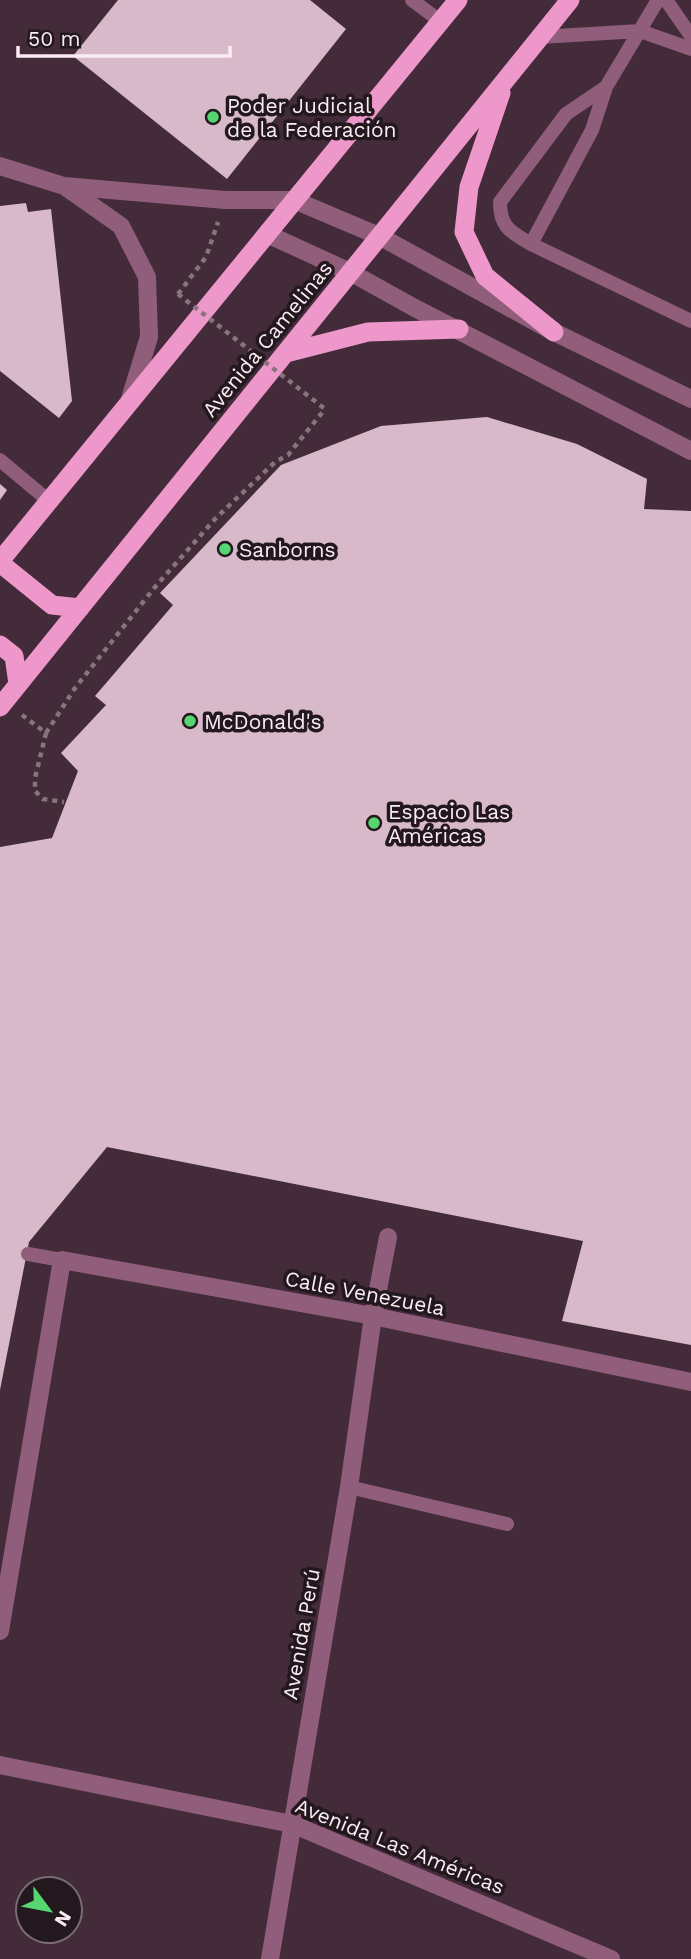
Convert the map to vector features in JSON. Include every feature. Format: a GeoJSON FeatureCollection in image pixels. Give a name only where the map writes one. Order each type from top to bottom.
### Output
{"type":"FeatureCollection","features":[{"type":"Feature","properties":{"kind":"highway"},"geometry":{"type":"LineString","coordinates":[[80,608],[52,605],[0,562],[458,0]]}},
{"type":"Feature","properties":{"kind":"highway","name":"Avenida Camelinas"},"geometry":{"type":"LineString","coordinates":[[2,705],[570,0]]}},
{"type":"Feature","properties":{"kind":"highway"},"geometry":{"type":"LineString","coordinates":[[506,78],[469,187],[464,232],[485,276],[554,332]]}},
{"type":"Feature","properties":{"kind":"highway"},"geometry":{"type":"LineString","coordinates":[[285,353],[368,332],[459,330]]}},
{"type":"Feature","properties":{"kind":"highway"},"geometry":{"type":"LineString","coordinates":[[0,645],[14,656],[18,684]]}},
{"type":"Feature","properties":{"kind":"street"},"geometry":{"type":"LineString","coordinates":[[0,166],[64,186],[225,200],[294,200],[379,236],[554,332],[691,399]]}},
{"type":"Feature","properties":{"kind":"street"},"geometry":{"type":"LineString","coordinates":[[64,186],[121,226],[147,277],[149,337],[129,402]]}},
{"type":"Feature","properties":{"kind":"street"},"geometry":{"type":"LineString","coordinates":[[267,234],[350,272],[691,450]]}},
{"type":"Feature","properties":{"kind":"street","name":"Avenida Perú"},"geometry":{"type":"LineString","coordinates":[[270,1959],[388,1237]]}},
{"type":"Feature","properties":{"kind":"street"},"geometry":{"type":"LineString","coordinates":[[0,1632],[62,1260]]}},
{"type":"Feature","properties":{"kind":"street","name":"Calle Venezuela"},"geometry":{"type":"LineString","coordinates":[[62,1260],[373,1317],[691,1382]]}},
{"type":"Feature","properties":{"kind":"street","name":"Avenida Las Américas"},"geometry":{"type":"LineString","coordinates":[[0,1765],[292,1824],[611,1959]]}},
{"type":"Feature","properties":{"kind":"lane"},"geometry":{"type":"LineString","coordinates":[[412,0],[440,21]]}},
{"type":"Feature","properties":{"kind":"lane"},"geometry":{"type":"LineString","coordinates":[[531,244],[592,130],[606,87],[658,0]]}},
{"type":"Feature","properties":{"kind":"lane"},"geometry":{"type":"LineString","coordinates":[[666,0],[691,36]]}},
{"type":"Feature","properties":{"kind":"lane"},"geometry":{"type":"LineString","coordinates":[[540,37],[640,31],[691,49]]}},
{"type":"Feature","properties":{"kind":"lane"},"geometry":{"type":"LineString","coordinates":[[606,87],[566,114],[500,202],[500,217],[509,230],[531,244],[691,321]]}},
{"type":"Feature","properties":{"kind":"lane"},"geometry":{"type":"LineString","coordinates":[[0,460],[49,501]]}},
{"type":"Feature","properties":{"kind":"lane","name":"Calle Venezuela"},"geometry":{"type":"LineString","coordinates":[[28,1254],[62,1260]]}},
{"type":"Feature","properties":{"kind":"lane"},"geometry":{"type":"LineString","coordinates":[[349,1487],[507,1524]]}},
{"type":"Feature","properties":{"kind":"path"},"geometry":{"type":"LineString","coordinates":[[64,802],[43,799],[35,791],[34,778],[46,733],[75,688],[155,587],[216,518],[275,462],[288,455],[325,409],[178,294],[206,257],[225,200]]}},
{"type":"Feature","properties":{"kind":"path"},"geometry":{"type":"LineString","coordinates":[[2,705],[46,733]]}},
{"type":"Feature","properties":{"kind":"building","name":"Poder Judicial de la Federación"},"geometry":{"type":"Polygon","coordinates":[[[118,0],[310,0],[346,29],[227,179],[73,56],[118,0]]]}},
{"type":"Feature","properties":{"kind":"building"},"geometry":{"type":"Polygon","coordinates":[[[26,203],[28,212],[51,209],[72,401],[59,418],[0,371],[0,206],[26,203]]]}},
{"type":"Feature","properties":{"kind":"building","name":"Espacio Las Américas"},"geometry":{"type":"Polygon","coordinates":[[[487,417],[577,444],[647,479],[644,509],[691,511],[691,1345],[562,1321],[583,1241],[107,1147],[29,1242],[0,1390],[0,847],[52,838],[78,771],[61,753],[106,705],[95,696],[173,605],[160,593],[281,465],[381,426],[487,417]]]}},
{"type":"Feature","properties":{"kind":"building"},"geometry":{"type":"Polygon","coordinates":[[[0,484],[7,490],[0,500],[0,484]]]}},
{"type":"Feature","properties":{"kind":"place","name":"Poder Judicial de la Federación"},"geometry":{"type":"Point","coordinates":[213,117]}},
{"type":"Feature","properties":{"kind":"place","name":"Sanborns"},"geometry":{"type":"Point","coordinates":[225,549]}},
{"type":"Feature","properties":{"kind":"place","name":"McDonald's"},"geometry":{"type":"Point","coordinates":[190,721]}},
{"type":"Feature","properties":{"kind":"place","name":"Espacio Las Américas"},"geometry":{"type":"Point","coordinates":[374,823]}}]}
